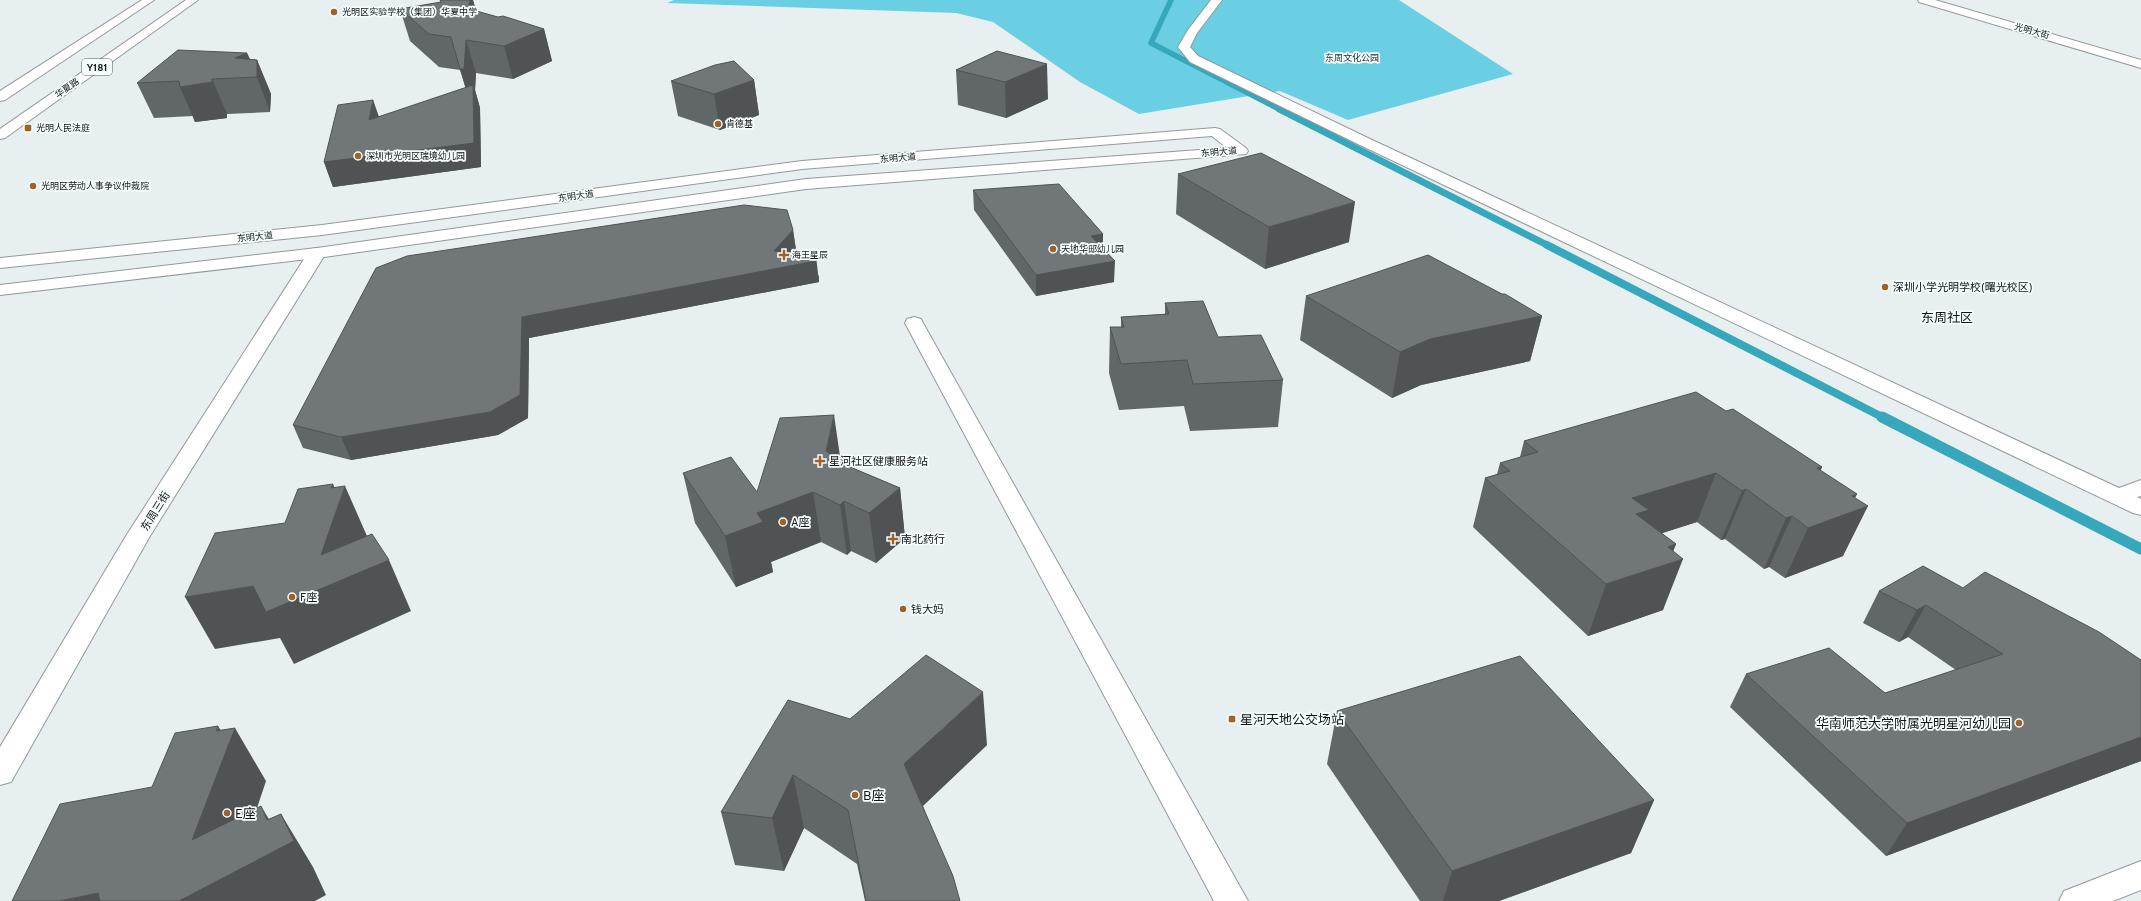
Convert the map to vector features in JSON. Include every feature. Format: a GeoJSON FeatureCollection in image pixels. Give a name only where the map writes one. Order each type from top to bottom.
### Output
{"type":"FeatureCollection","features":[{"type":"Feature","properties":{"kind":"main road","name":"Y181"},"geometry":{"type":"LineString","coordinates":[[0,97],[149,0]]}},
{"type":"Feature","properties":{"kind":"main road","name":"华夏路"},"geometry":{"type":"LineString","coordinates":[[0,135],[193,0]]}},
{"type":"Feature","properties":{"kind":"main road"},"geometry":{"type":"LineString","coordinates":[[1217,0],[1192,32],[1184,47],[1194,59],[1365,142],[2141,508]]}},
{"type":"Feature","properties":{"kind":"main road","name":"光明大街"},"geometry":{"type":"LineString","coordinates":[[1922,0],[2141,64]]}},
{"type":"Feature","properties":{"kind":"main road","name":"东明大道"},"geometry":{"type":"LineString","coordinates":[[0,264],[322,230],[802,165],[1215,132],[1241,151],[806,184],[317,253],[0,290]]}},
{"type":"Feature","properties":{"kind":"main road","name":"东周三街"},"geometry":{"type":"LineString","coordinates":[[0,773],[138,536],[317,253]]}},
{"type":"Feature","properties":{"kind":"main road"},"geometry":{"type":"LineString","coordinates":[[914,323],[1231,901]]}},
{"type":"Feature","properties":{"kind":"main road"},"geometry":{"type":"LineString","coordinates":[[2119,497],[2141,487]]}},
{"type":"Feature","properties":{"kind":"main road"},"geometry":{"type":"LineString","coordinates":[[2076,901],[2141,875]]}},
{"type":"Feature","properties":{"kind":"green space","name":"东周文化公园"},"geometry":{"type":"Polygon","coordinates":[[[674,0],[1399,0],[1513,74],[1348,120],[1280,91],[1139,114],[1080,82],[993,22],[956,13],[667,3],[674,0]]]}},
{"type":"Feature","properties":{"kind":"building"},"geometry":{"type":"Polygon","coordinates":[[[440,0],[470,0],[469,9],[498,17],[503,16],[544,29],[504,46],[466,40],[464,69],[460,69],[451,37],[429,34],[400,9],[441,2],[440,0]]]}},
{"type":"Feature","properties":{"kind":"building"},"geometry":{"type":"Polygon","coordinates":[[[178,50],[247,53],[235,58],[257,60],[257,77],[212,79],[212,82],[180,87],[179,81],[137,83],[178,50]]]}},
{"type":"Feature","properties":{"kind":"building"},"geometry":{"type":"Polygon","coordinates":[[[997,51],[1047,64],[1005,82],[956,70],[997,51]]]}},
{"type":"Feature","properties":{"kind":"building"},"geometry":{"type":"Polygon","coordinates":[[[734,61],[754,80],[714,94],[671,81],[715,65],[734,61]]]}},
{"type":"Feature","properties":{"kind":"building"},"geometry":{"type":"Polygon","coordinates":[[[473,85],[474,143],[324,162],[338,105],[373,100],[369,120],[473,85]]]}},
{"type":"Feature","properties":{"kind":"building"},"geometry":{"type":"Polygon","coordinates":[[[1261,153],[1355,202],[1269,227],[1178,174],[1261,153]]]}},
{"type":"Feature","properties":{"kind":"building","name":"天地华邸幼儿园"},"geometry":{"type":"Polygon","coordinates":[[[1059,184],[1103,234],[1091,236],[1115,261],[1036,275],[973,190],[1059,184]]]}},
{"type":"Feature","properties":{"kind":"building"},"geometry":{"type":"Polygon","coordinates":[[[744,205],[787,210],[793,230],[774,251],[816,256],[816,261],[522,317],[520,395],[490,412],[341,437],[293,425],[376,268],[407,256],[744,205]]]}},
{"type":"Feature","properties":{"kind":"building"},"geometry":{"type":"Polygon","coordinates":[[[1428,255],[1502,294],[1505,294],[1542,316],[1430,339],[1400,352],[1306,296],[1428,255]]]}},
{"type":"Feature","properties":{"kind":"building"},"geometry":{"type":"Polygon","coordinates":[[[1203,301],[1218,337],[1261,335],[1283,380],[1193,384],[1187,360],[1121,364],[1110,327],[1124,327],[1121,317],[1169,314],[1165,303],[1203,301]]]}},
{"type":"Feature","properties":{"kind":"building"},"geometry":{"type":"Polygon","coordinates":[[[1696,392],[1726,411],[1733,409],[1822,467],[1817,468],[1857,494],[1852,496],[1868,506],[1808,528],[1792,516],[1786,518],[1746,489],[1742,491],[1716,473],[1632,498],[1649,510],[1636,514],[1676,544],[1668,547],[1683,559],[1606,584],[1485,478],[1510,471],[1500,463],[1538,452],[1524,441],[1696,392]]]}},
{"type":"Feature","properties":{"kind":"building"},"geometry":{"type":"Polygon","coordinates":[[[834,415],[826,451],[843,464],[900,488],[869,513],[844,501],[840,505],[813,492],[757,513],[763,522],[725,536],[683,473],[731,457],[757,492],[780,418],[834,415]]]}},
{"type":"Feature","properties":{"kind":"building"},"geometry":{"type":"Polygon","coordinates":[[[333,484],[331,488],[345,486],[321,555],[372,534],[389,560],[266,612],[253,586],[185,597],[215,533],[285,523],[298,489],[333,484]]]}},
{"type":"Feature","properties":{"kind":"building","name":"华南师范大学附属光明星河幼儿园"},"geometry":{"type":"Polygon","coordinates":[[[1923,566],[1963,588],[1985,572],[2099,632],[2141,660],[2141,737],[1907,823],[1746,674],[1829,648],[1885,693],[2003,654],[1926,605],[1917,610],[1879,591],[1923,566]]]}},
{"type":"Feature","properties":{"kind":"building"},"geometry":{"type":"Polygon","coordinates":[[[926,655],[983,692],[904,764],[953,876],[960,901],[866,901],[848,810],[793,775],[772,818],[721,812],[788,700],[850,719],[926,655]]]}},
{"type":"Feature","properties":{"kind":"building"},"geometry":{"type":"Polygon","coordinates":[[[1520,656],[1654,800],[1452,871],[1337,711],[1520,656]]]}},
{"type":"Feature","properties":{"kind":"building"},"geometry":{"type":"Polygon","coordinates":[[[218,726],[216,731],[235,728],[192,840],[261,806],[267,820],[281,814],[294,841],[179,901],[100,901],[98,893],[59,901],[12,901],[60,804],[152,787],[175,733],[218,726]]]}},
{"type":"Feature","properties":{"kind":"waterway"},"geometry":{"type":"LineString","coordinates":[[1171,0],[1151,43],[1281,110]]}},
{"type":"Feature","properties":{"kind":"waterway"},"geometry":{"type":"LineString","coordinates":[[1279,109],[1549,246]]}},
{"type":"Feature","properties":{"kind":"waterway"},"geometry":{"type":"LineString","coordinates":[[1547,245],[1884,418]]}},
{"type":"Feature","properties":{"kind":"waterway"},"geometry":{"type":"LineString","coordinates":[[1882,417],[2141,549]]}},
{"type":"Feature","properties":{"kind":"place","name":"光明区实验学校（集团）华夏中学"},"geometry":{"type":"Point","coordinates":[334,12]}},
{"type":"Feature","properties":{"kind":"place","name":"肯德基"},"geometry":{"type":"Point","coordinates":[718,124]}},
{"type":"Feature","properties":{"kind":"place","name":"光明人民法庭"},"geometry":{"type":"Point","coordinates":[28,128]}},
{"type":"Feature","properties":{"kind":"place","name":"深圳市光明区瑞境幼儿园"},"geometry":{"type":"Point","coordinates":[358,156]}},
{"type":"Feature","properties":{"kind":"place","name":"光明区劳动人事争议仲裁院"},"geometry":{"type":"Point","coordinates":[33,186]}},
{"type":"Feature","properties":{"kind":"place","name":"天地华邸幼儿园"},"geometry":{"type":"Point","coordinates":[1053,249]}},
{"type":"Feature","properties":{"kind":"place","name":"海王星辰"},"geometry":{"type":"Point","coordinates":[784,255]}},
{"type":"Feature","properties":{"kind":"place","name":"深圳小学光明学校(曙光校区)"},"geometry":{"type":"Point","coordinates":[1885,287]}},
{"type":"Feature","properties":{"kind":"place","name":"星河社区健康服务站"},"geometry":{"type":"Point","coordinates":[820,461]}},
{"type":"Feature","properties":{"kind":"place","name":"A座"},"geometry":{"type":"Point","coordinates":[783,522]}},
{"type":"Feature","properties":{"kind":"place","name":"南北药行"},"geometry":{"type":"Point","coordinates":[893,539]}},
{"type":"Feature","properties":{"kind":"place","name":"F座"},"geometry":{"type":"Point","coordinates":[292,597]}},
{"type":"Feature","properties":{"kind":"place","name":"钱大妈"},"geometry":{"type":"Point","coordinates":[903,609]}},
{"type":"Feature","properties":{"kind":"place","name":"星河天地公交场站"},"geometry":{"type":"Point","coordinates":[1232,719]}},
{"type":"Feature","properties":{"kind":"place","name":"华南师范大学附属光明星河幼儿园"},"geometry":{"type":"Point","coordinates":[2019,723]}},
{"type":"Feature","properties":{"kind":"place","name":"B座"},"geometry":{"type":"Point","coordinates":[855,795]}},
{"type":"Feature","properties":{"kind":"place","name":"E座"},"geometry":{"type":"Point","coordinates":[227,813]}},
{"type":"Feature","properties":{"kind":"district","name":"东周社区"},"geometry":{"type":"Point","coordinates":[1947,317]}}]}
